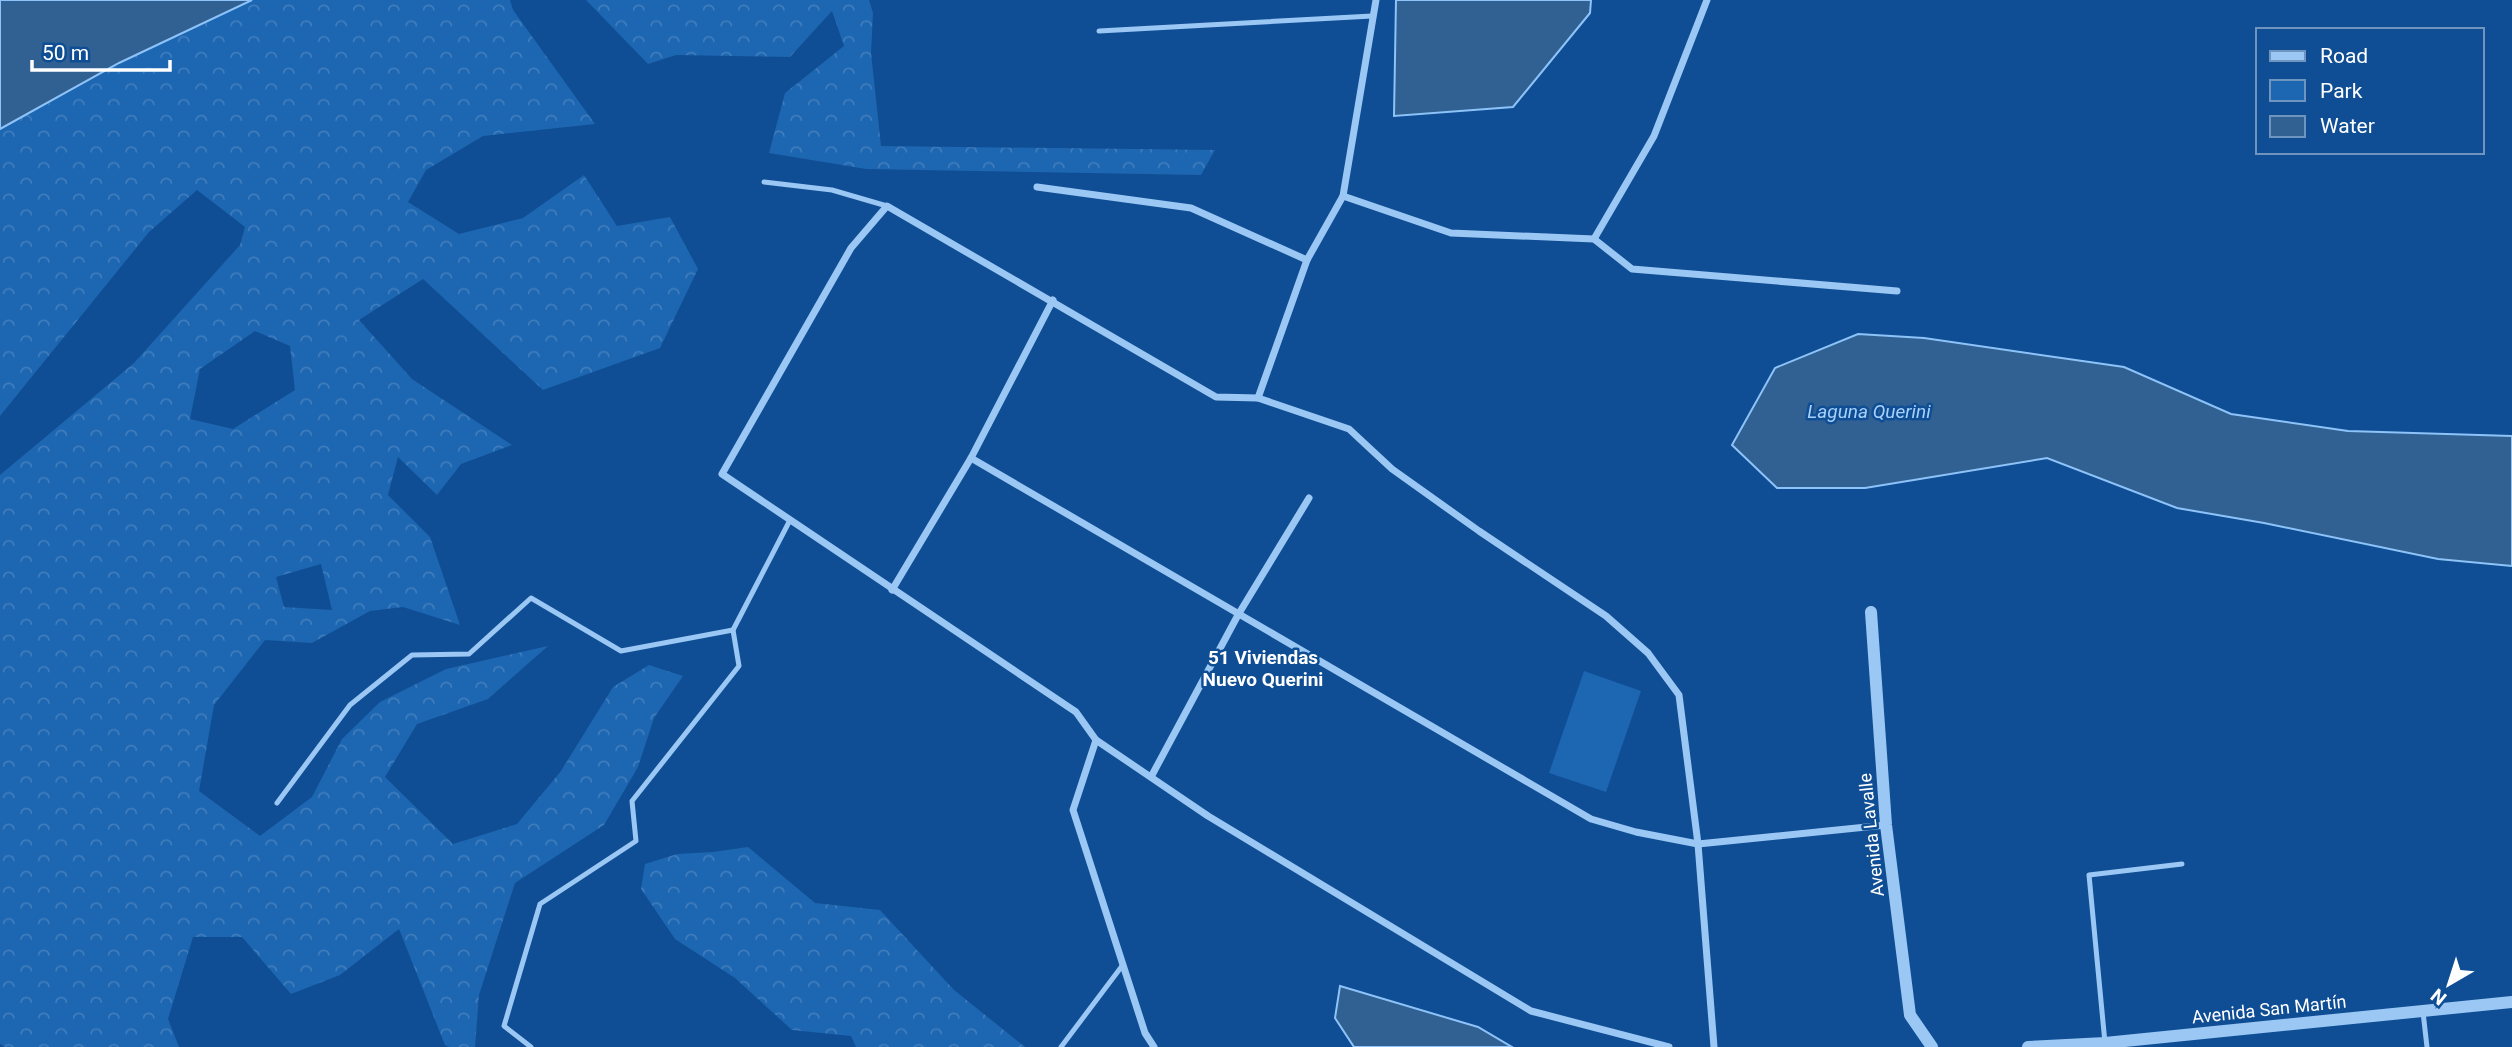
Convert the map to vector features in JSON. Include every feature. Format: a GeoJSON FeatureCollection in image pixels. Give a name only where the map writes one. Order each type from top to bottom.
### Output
{"type":"FeatureCollection","features":[{"type":"Feature","properties":{"kind":"street"},"geometry":{"type":"LineString","coordinates":[[1258,398],[1307,260],[1343,196],[1376,0]]}},
{"type":"Feature","properties":{"kind":"street"},"geometry":{"type":"LineString","coordinates":[[1594,240],[1654,136],[1707,0]]}},
{"type":"Feature","properties":{"kind":"street"},"geometry":{"type":"LineString","coordinates":[[1037,187],[1191,208],[1307,260]]}},
{"type":"Feature","properties":{"kind":"street"},"geometry":{"type":"LineString","coordinates":[[1343,196],[1451,233],[1594,240],[1632,270],[1897,291]]}},
{"type":"Feature","properties":{"kind":"street"},"geometry":{"type":"LineString","coordinates":[[1670,1047],[1531,1012],[1208,816],[1096,740],[1076,712],[789,522],[722,474],[851,248],[887,206],[1216,397],[1258,398],[1349,429],[1392,469],[1606,616],[1648,653],[1679,695],[1698,844],[1714,1047]]}},
{"type":"Feature","properties":{"kind":"street"},"geometry":{"type":"LineString","coordinates":[[892,590],[971,458],[1053,300]]}},
{"type":"Feature","properties":{"kind":"street"},"geometry":{"type":"LineString","coordinates":[[971,458],[1591,819],[1636,832],[1698,844],[1886,825]]}},
{"type":"Feature","properties":{"kind":"street"},"geometry":{"type":"LineString","coordinates":[[1151,777],[1238,615],[1309,498]]}},
{"type":"Feature","properties":{"kind":"street","name":"Avenida Lavalle"},"geometry":{"type":"LineString","coordinates":[[1871,612],[1886,825],[1910,1014],[1932,1047]]}},
{"type":"Feature","properties":{"kind":"street"},"geometry":{"type":"LineString","coordinates":[[1096,740],[1073,810],[1122,966],[1145,1033],[1154,1047]]}},
{"type":"Feature","properties":{"kind":"street","name":"Avenida San Martín"},"geometry":{"type":"LineString","coordinates":[[2028,1047],[2105,1043],[2512,1002]]}},
{"type":"Feature","properties":{"kind":"lane"},"geometry":{"type":"LineString","coordinates":[[1099,31],[1372,16]]}},
{"type":"Feature","properties":{"kind":"lane"},"geometry":{"type":"LineString","coordinates":[[764,182],[832,190],[887,206]]}},
{"type":"Feature","properties":{"kind":"lane"},"geometry":{"type":"LineString","coordinates":[[531,1047],[504,1026],[540,904],[636,841],[632,801],[739,666],[733,631],[789,522]]}},
{"type":"Feature","properties":{"kind":"lane"},"geometry":{"type":"LineString","coordinates":[[277,803],[350,705],[412,655],[469,654],[531,598],[621,651],[733,631]]}},
{"type":"Feature","properties":{"kind":"lane"},"geometry":{"type":"LineString","coordinates":[[2105,1043],[2089,875],[2182,864]]}},
{"type":"Feature","properties":{"kind":"lane"},"geometry":{"type":"LineString","coordinates":[[1061,1047],[1122,966]]}},
{"type":"Feature","properties":{"kind":"lane"},"geometry":{"type":"LineString","coordinates":[[2423,1012],[2427,1047]]}},
{"type":"Feature","properties":{"kind":"green space"},"geometry":{"type":"Polygon","coordinates":[[[252,0],[510,0],[513,10],[595,124],[483,136],[426,170],[408,202],[459,234],[523,218],[584,175],[617,226],[670,217],[698,269],[660,348],[543,390],[423,279],[359,320],[412,379],[512,445],[461,464],[437,495],[398,457],[388,495],[430,537],[460,625],[403,607],[370,611],[312,643],[265,640],[214,705],[199,791],[260,836],[312,797],[342,739],[380,702],[446,669],[548,646],[488,699],[417,724],[385,777],[453,844],[517,824],[561,771],[613,687],[649,665],[683,676],[654,718],[638,767],[604,825],[515,883],[479,995],[475,1047],[445,1045],[399,929],[340,975],[291,994],[242,937],[193,937],[168,1019],[179,1047],[5,1047],[0,1044],[0,475],[134,363],[240,245],[245,227],[197,190],[149,232],[0,416],[0,129],[119,63],[252,0]],[[255,331],[200,369],[190,419],[233,429],[295,390],[290,346],[255,331]],[[321,564],[276,577],[284,607],[332,610],[321,564]]]}},
{"type":"Feature","properties":{"kind":"green space"},"geometry":{"type":"Polygon","coordinates":[[[586,0],[869,0],[873,13],[871,53],[881,146],[1215,150],[1201,175],[866,169],[769,153],[785,93],[844,46],[832,11],[790,57],[676,55],[648,64],[586,0]]]}},
{"type":"Feature","properties":{"kind":"green space"},"geometry":{"type":"Polygon","coordinates":[[[1584,671],[1641,691],[1606,792],[1549,773],[1584,671]]]}},
{"type":"Feature","properties":{"kind":"green space"},"geometry":{"type":"Polygon","coordinates":[[[748,847],[815,903],[880,910],[954,990],[1025,1047],[856,1047],[851,1036],[792,1030],[735,978],[675,939],[641,889],[645,864],[677,854],[748,847]]]}},
{"type":"Feature","properties":{"kind":"water"},"geometry":{"type":"Polygon","coordinates":[[[0,0],[252,0],[119,63],[0,129],[0,0]]]}},
{"type":"Feature","properties":{"kind":"water"},"geometry":{"type":"Polygon","coordinates":[[[1396,0],[1591,0],[1590,13],[1513,107],[1394,116],[1396,0]]]}},
{"type":"Feature","properties":{"kind":"water","name":"Laguna Querini"},"geometry":{"type":"Polygon","coordinates":[[[1858,334],[1924,338],[2124,367],[2231,414],[2348,431],[2512,436],[2512,566],[2438,559],[2177,508],[2047,458],[1865,488],[1777,488],[1732,445],[1775,368],[1858,334]]]}},
{"type":"Feature","properties":{"kind":"water"},"geometry":{"type":"Polygon","coordinates":[[[1340,986],[1478,1027],[1512,1047],[1354,1047],[1335,1018],[1340,986]]]}},
{"type":"Feature","properties":{"kind":"district","name":"51 Viviendas Nuevo Querini"},"geometry":{"type":"Point","coordinates":[1263,668]}}]}
